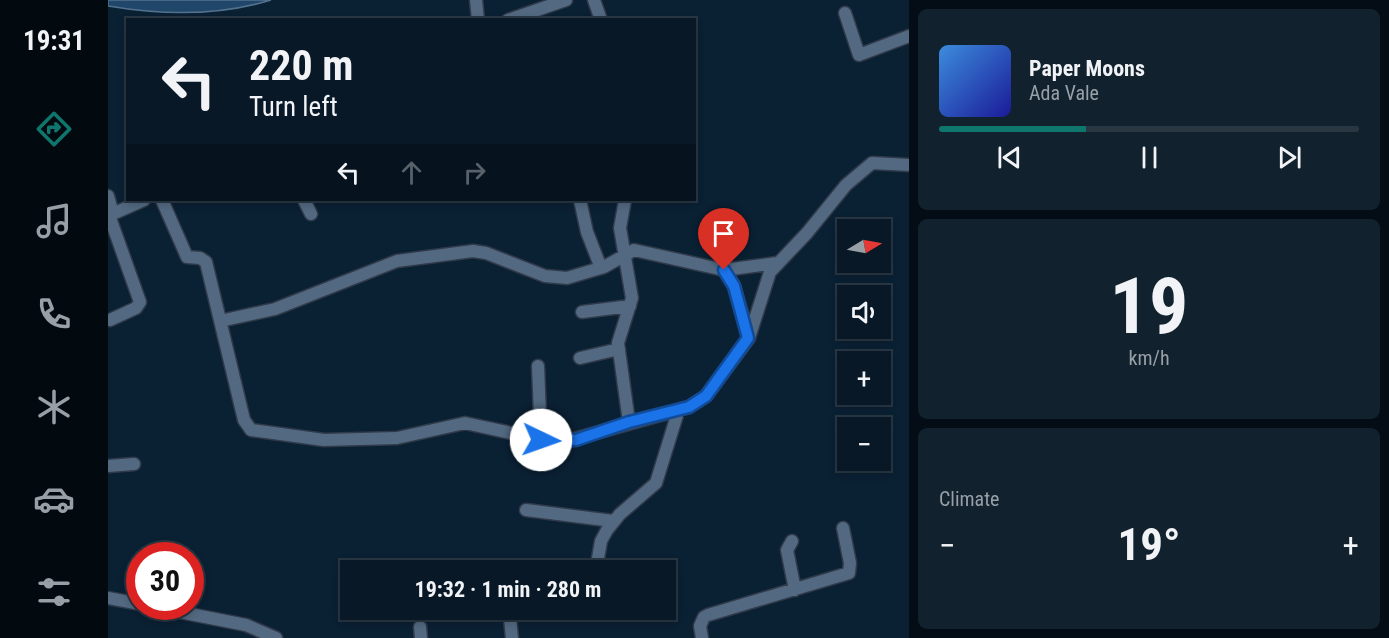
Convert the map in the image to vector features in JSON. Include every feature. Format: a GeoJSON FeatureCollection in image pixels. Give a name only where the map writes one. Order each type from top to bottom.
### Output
{"type":"FeatureCollection","features":[{"type":"Feature","properties":{"kind":"street"},"geometry":{"type":"LineString","coordinates":[[476,0],[478,18]]}},
{"type":"Feature","properties":{"kind":"street"},"geometry":{"type":"LineString","coordinates":[[514,18],[566,0]]}},
{"type":"Feature","properties":{"kind":"street"},"geometry":{"type":"LineString","coordinates":[[594,0],[600,18]]}},
{"type":"Feature","properties":{"kind":"street"},"geometry":{"type":"LineString","coordinates":[[845,14],[859,55],[909,36]]}},
{"type":"Feature","properties":{"kind":"street"},"geometry":{"type":"LineString","coordinates":[[162,201],[187,257],[200,258],[206,262],[244,420],[251,430],[324,440],[397,438],[465,423],[541,440],[576,440],[629,422],[678,412],[706,396],[748,338],[764,286],[777,263],[807,234],[846,185],[862,170],[878,162],[909,165]]}},
{"type":"Feature","properties":{"kind":"street"},"geometry":{"type":"LineString","coordinates":[[108,196],[110,215],[140,302],[136,308],[110,320]]}},
{"type":"Feature","properties":{"kind":"street"},"geometry":{"type":"LineString","coordinates":[[110,215],[142,201]]}},
{"type":"Feature","properties":{"kind":"street"},"geometry":{"type":"LineString","coordinates":[[304,201],[311,214]]}},
{"type":"Feature","properties":{"kind":"street"},"geometry":{"type":"LineString","coordinates":[[580,201],[587,232],[601,268]]}},
{"type":"Feature","properties":{"kind":"street"},"geometry":{"type":"LineString","coordinates":[[625,201],[620,218],[632,290],[630,306],[618,335],[629,422]]}},
{"type":"Feature","properties":{"kind":"street"},"geometry":{"type":"LineString","coordinates":[[220,321],[275,309],[382,265],[462,252],[486,253],[530,271],[555,278],[601,268],[625,253],[637,250],[724,270],[777,263]]}},
{"type":"Feature","properties":{"kind":"street"},"geometry":{"type":"LineString","coordinates":[[724,270],[734,286],[748,338]]}},
{"type":"Feature","properties":{"kind":"street"},"geometry":{"type":"LineString","coordinates":[[582,312],[630,306]]}},
{"type":"Feature","properties":{"kind":"street"},"geometry":{"type":"LineString","coordinates":[[580,358],[619,349]]}},
{"type":"Feature","properties":{"kind":"street"},"geometry":{"type":"LineString","coordinates":[[538,366],[541,440]]}},
{"type":"Feature","properties":{"kind":"street"},"geometry":{"type":"LineString","coordinates":[[598,560],[601,541],[613,521],[656,483],[678,412]]}},
{"type":"Feature","properties":{"kind":"street"},"geometry":{"type":"LineString","coordinates":[[108,466],[134,464]]}},
{"type":"Feature","properties":{"kind":"street"},"geometry":{"type":"LineString","coordinates":[[526,510],[613,521]]}},
{"type":"Feature","properties":{"kind":"street"},"geometry":{"type":"LineString","coordinates":[[702,638],[700,626],[704,617],[849,573],[850,563],[843,528]]}},
{"type":"Feature","properties":{"kind":"street"},"geometry":{"type":"LineString","coordinates":[[792,541],[787,550],[795,590]]}},
{"type":"Feature","properties":{"kind":"street"},"geometry":{"type":"LineString","coordinates":[[108,598],[126,601]]}},
{"type":"Feature","properties":{"kind":"street"},"geometry":{"type":"LineString","coordinates":[[204,617],[246,625],[276,638]]}},
{"type":"Feature","properties":{"kind":"street"},"geometry":{"type":"LineString","coordinates":[[510,620],[512,638]]}},
{"type":"Feature","properties":{"kind":"water"},"geometry":{"type":"Polygon","coordinates":[[[108,0],[271,0],[231,9],[169,12],[108,6],[108,0]]]}},
{"type":"Feature","properties":{"kind":"route"},"geometry":{"type":"LineString","coordinates":[[541,440],[559,442],[576,440],[629,422],[678,412],[706,396],[748,338],[734,286],[724,270]]}}]}
